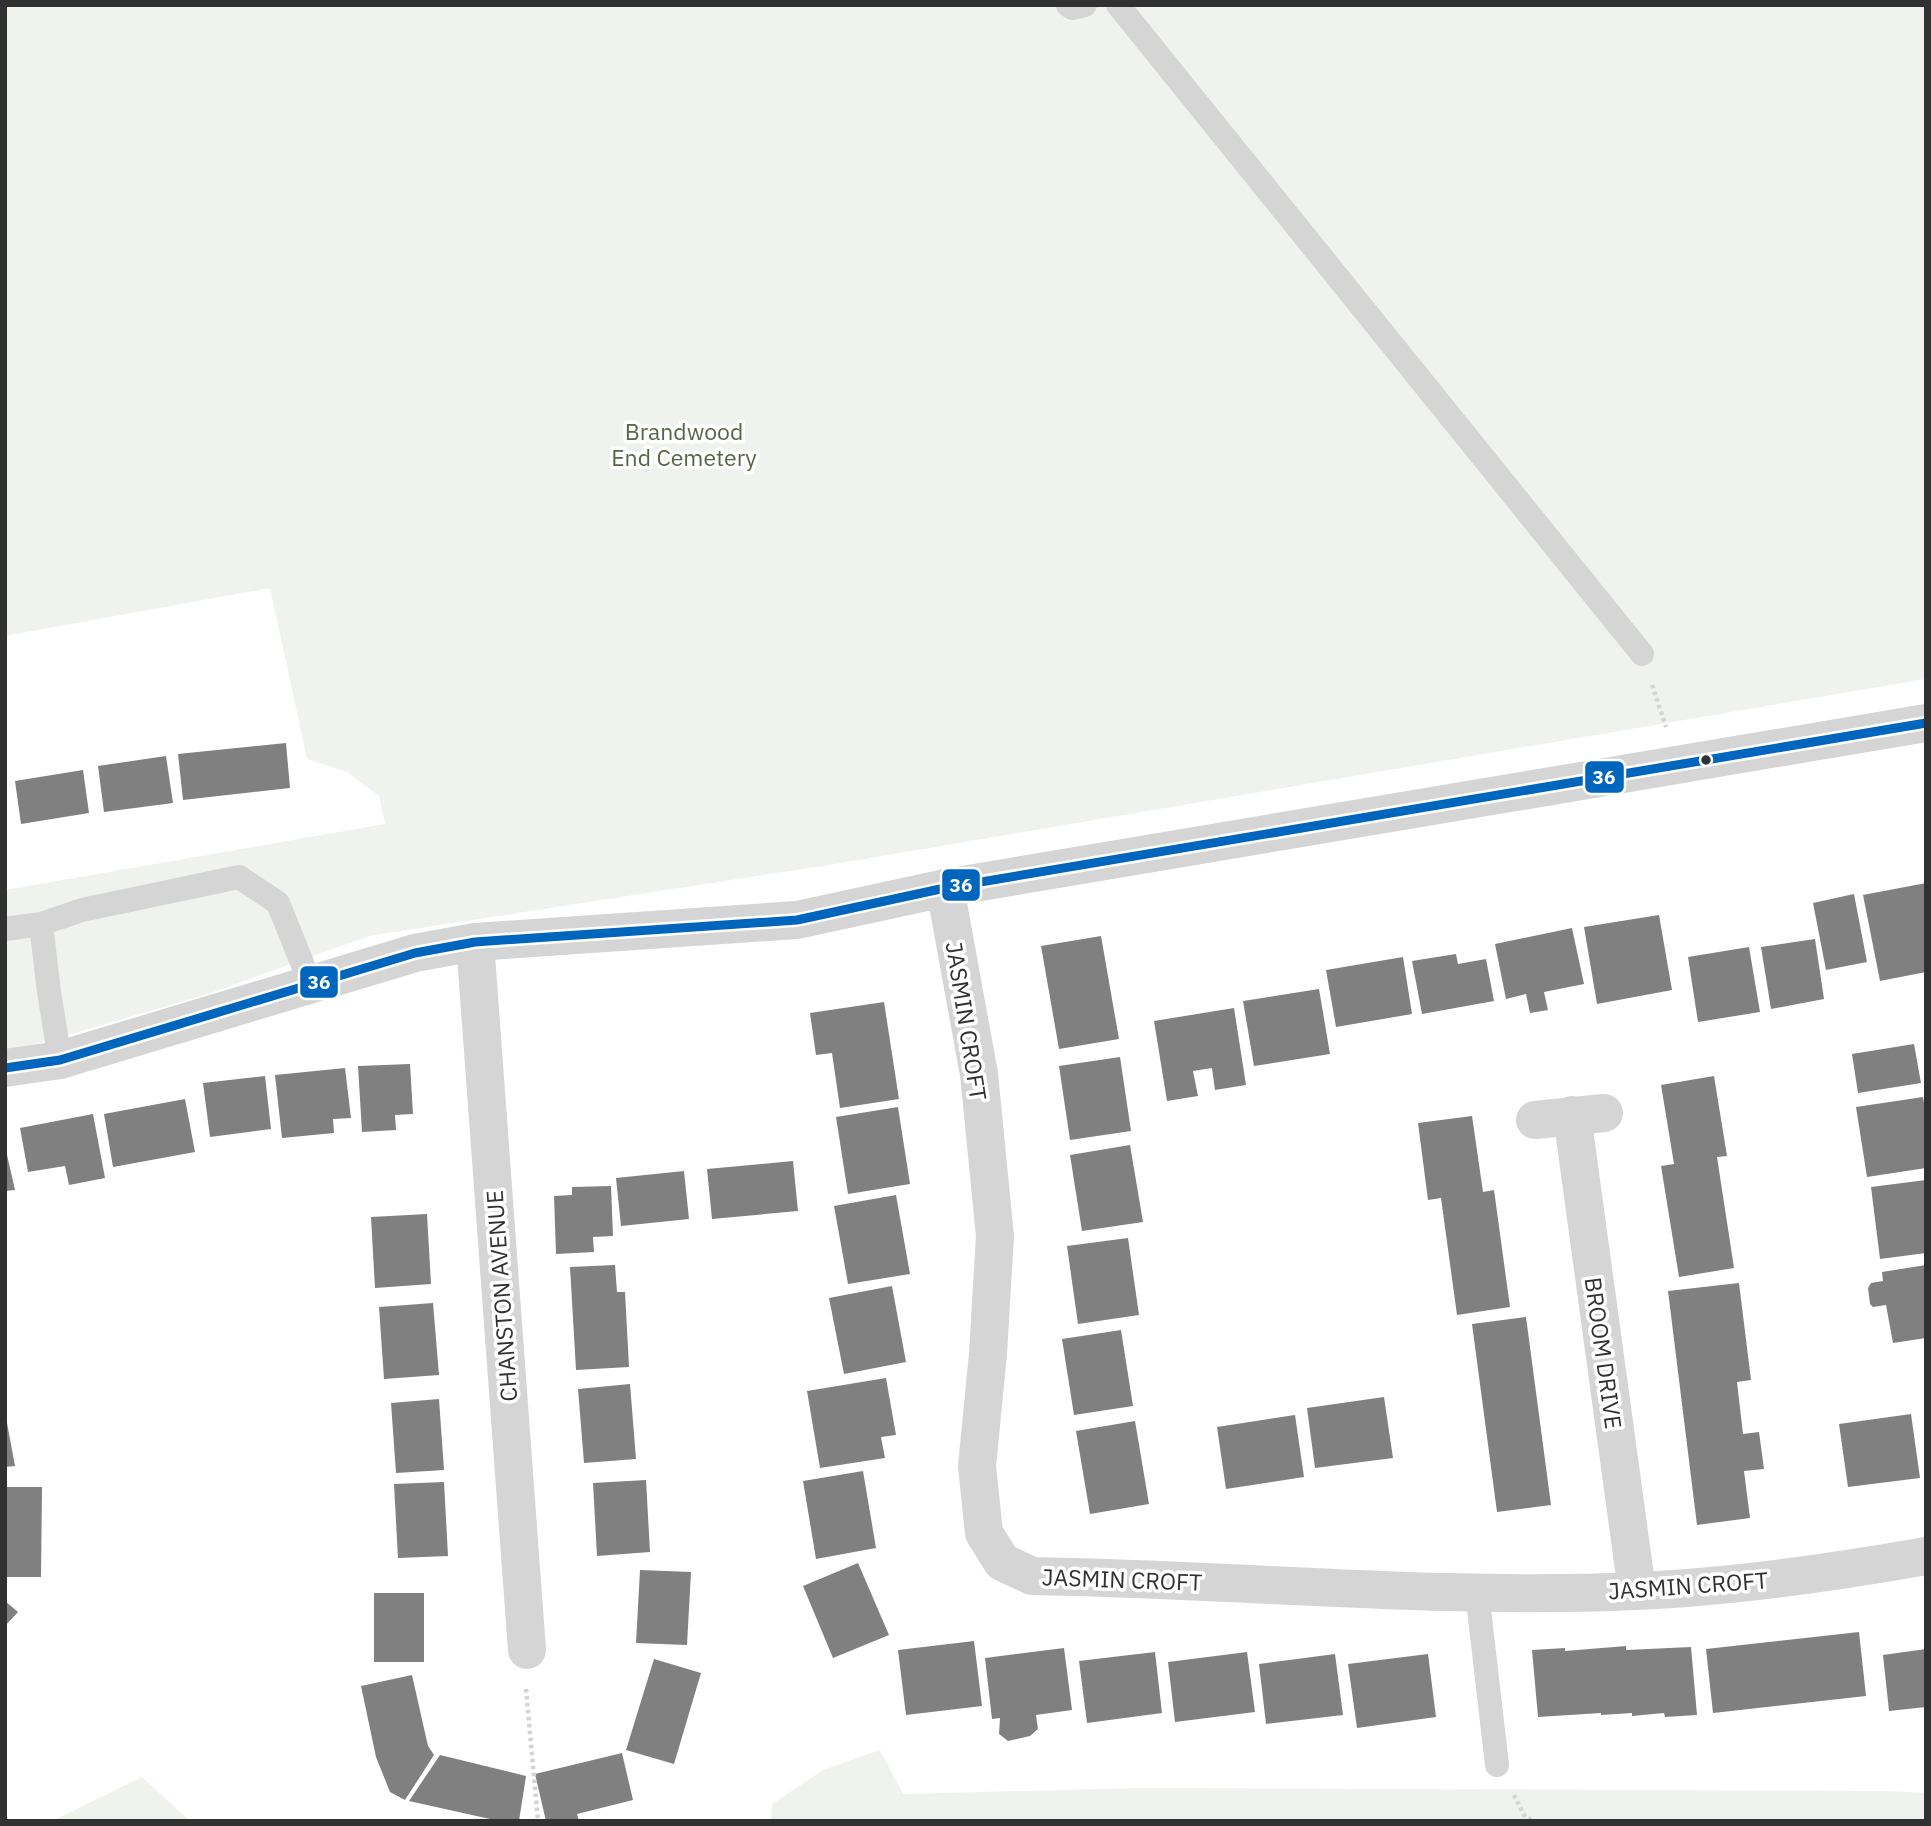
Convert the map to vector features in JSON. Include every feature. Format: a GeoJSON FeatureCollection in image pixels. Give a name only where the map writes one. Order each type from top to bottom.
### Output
{"type":"FeatureCollection","features":[{"type":"Feature","properties":{"kind":"street"},"geometry":{"type":"LineString","coordinates":[[5,1069],[60,1060],[415,953],[475,942],[797,920],[945,888],[1926,723]]}},
{"type":"Feature","properties":{"kind":"street","name":"JASMIN CROFT"},"geometry":{"type":"LineString","coordinates":[[945,888],[979,1074],[995,1236],[988,1354],[977,1466],[984,1533],[1002,1562],[1032,1576],[1477,1592],[1637,1591],[1823,1574],[1926,1556]]}},
{"type":"Feature","properties":{"kind":"street","name":"CHANSTON AVENUE"},"geometry":{"type":"LineString","coordinates":[[475,942],[527,1650]]}},
{"type":"Feature","properties":{"kind":"street","name":"BROOM DRIVE"},"geometry":{"type":"LineString","coordinates":[[1570,1116],[1637,1591]]}},
{"type":"Feature","properties":{"kind":"lane"},"geometry":{"type":"LineString","coordinates":[[1068,5],[1072,8],[1085,5]]}},
{"type":"Feature","properties":{"kind":"lane"},"geometry":{"type":"LineString","coordinates":[[1118,5],[1642,654]]}},
{"type":"Feature","properties":{"kind":"lane"},"geometry":{"type":"LineString","coordinates":[[5,929],[41,924],[82,911],[239,877],[278,903],[311,985]]}},
{"type":"Feature","properties":{"kind":"lane"},"geometry":{"type":"LineString","coordinates":[[41,924],[60,1060]]}},
{"type":"Feature","properties":{"kind":"lane"},"geometry":{"type":"LineString","coordinates":[[1477,1592],[1497,1765]]}},
{"type":"Feature","properties":{"kind":"path"},"geometry":{"type":"LineString","coordinates":[[1642,654],[1678,764]]}},
{"type":"Feature","properties":{"kind":"path"},"geometry":{"type":"LineString","coordinates":[[527,1650],[526,1697],[538,1821]]}},
{"type":"Feature","properties":{"kind":"green space","name":"Brandwood End Cemetery"},"geometry":{"type":"Polygon","coordinates":[[[5,5],[1926,5],[1926,679],[829,865],[369,936],[205,995],[26,1047],[5,1050],[5,890],[385,824],[379,796],[347,772],[307,759],[270,588],[5,636],[5,5]]]}},
{"type":"Feature","properties":{"kind":"green space"},"geometry":{"type":"Polygon","coordinates":[[[880,1750],[903,1794],[1142,1788],[1887,1791],[1926,1793],[1926,1821],[771,1821],[772,1804],[823,1770],[880,1750]]]}},
{"type":"Feature","properties":{"kind":"green space"},"geometry":{"type":"Polygon","coordinates":[[[142,1777],[190,1821],[52,1821],[142,1777]]]}},
{"type":"Feature","properties":{"kind":"building"},"geometry":{"type":"Polygon","coordinates":[[[286,743],[290,788],[183,800],[178,754],[286,743]]]}},
{"type":"Feature","properties":{"kind":"building"},"geometry":{"type":"Polygon","coordinates":[[[166,756],[173,803],[104,812],[98,766],[166,756]]]}},
{"type":"Feature","properties":{"kind":"building"},"geometry":{"type":"Polygon","coordinates":[[[83,770],[89,813],[21,824],[15,781],[83,770]]]}},
{"type":"Feature","properties":{"kind":"building"},"geometry":{"type":"Polygon","coordinates":[[[1926,883],[1926,972],[1880,981],[1863,895],[1926,883]]]}},
{"type":"Feature","properties":{"kind":"building"},"geometry":{"type":"Polygon","coordinates":[[[1854,894],[1867,962],[1826,970],[1813,903],[1854,894]]]}},
{"type":"Feature","properties":{"kind":"building"},"geometry":{"type":"Polygon","coordinates":[[[1659,915],[1672,990],[1597,1004],[1584,927],[1659,915]]]}},
{"type":"Feature","properties":{"kind":"building"},"geometry":{"type":"Polygon","coordinates":[[[1572,928],[1584,984],[1544,992],[1548,1010],[1530,1013],[1526,994],[1506,999],[1495,944],[1572,928]]]}},
{"type":"Feature","properties":{"kind":"building"},"geometry":{"type":"Polygon","coordinates":[[[1101,936],[1119,1039],[1059,1049],[1041,946],[1101,936]]]}},
{"type":"Feature","properties":{"kind":"building"},"geometry":{"type":"Polygon","coordinates":[[[1815,939],[1824,999],[1771,1009],[1761,947],[1815,939]]]}},
{"type":"Feature","properties":{"kind":"building"},"geometry":{"type":"Polygon","coordinates":[[[1749,947],[1760,1012],[1698,1022],[1688,957],[1749,947]]]}},
{"type":"Feature","properties":{"kind":"building"},"geometry":{"type":"Polygon","coordinates":[[[1456,954],[1458,964],[1486,959],[1494,1001],[1422,1014],[1412,961],[1456,954]]]}},
{"type":"Feature","properties":{"kind":"building"},"geometry":{"type":"Polygon","coordinates":[[[1403,957],[1412,1014],[1336,1027],[1326,970],[1403,957]]]}},
{"type":"Feature","properties":{"kind":"building"},"geometry":{"type":"Polygon","coordinates":[[[1319,989],[1330,1054],[1254,1066],[1243,1001],[1319,989]]]}},
{"type":"Feature","properties":{"kind":"building"},"geometry":{"type":"Polygon","coordinates":[[[884,1002],[899,1099],[840,1108],[832,1053],[816,1055],[810,1013],[884,1002]]]}},
{"type":"Feature","properties":{"kind":"building"},"geometry":{"type":"Polygon","coordinates":[[[1234,1008],[1246,1085],[1215,1090],[1212,1068],[1193,1071],[1198,1096],[1167,1101],[1154,1021],[1234,1008]]]}},
{"type":"Feature","properties":{"kind":"building"},"geometry":{"type":"Polygon","coordinates":[[[1914,1044],[1921,1083],[1858,1093],[1852,1054],[1914,1044]]]}},
{"type":"Feature","properties":{"kind":"building"},"geometry":{"type":"Polygon","coordinates":[[[1120,1057],[1131,1131],[1070,1140],[1059,1066],[1120,1057]]]}},
{"type":"Feature","properties":{"kind":"building"},"geometry":{"type":"Polygon","coordinates":[[[410,1064],[413,1114],[395,1115],[396,1130],[362,1132],[358,1066],[410,1064]]]}},
{"type":"Feature","properties":{"kind":"building"},"geometry":{"type":"Polygon","coordinates":[[[345,1068],[351,1118],[333,1119],[334,1133],[282,1138],[275,1075],[345,1068]]]}},
{"type":"Feature","properties":{"kind":"building"},"geometry":{"type":"Polygon","coordinates":[[[265,1076],[271,1129],[210,1137],[203,1083],[265,1076]]]}},
{"type":"Feature","properties":{"kind":"building"},"geometry":{"type":"Polygon","coordinates":[[[1714,1076],[1727,1156],[1717,1157],[1734,1268],[1679,1277],[1661,1166],[1674,1164],[1661,1085],[1714,1076]]]}},
{"type":"Feature","properties":{"kind":"building"},"geometry":{"type":"Polygon","coordinates":[[[1923,1097],[1926,1114],[1926,1168],[1867,1177],[1856,1107],[1923,1097]]]}},
{"type":"Feature","properties":{"kind":"building"},"geometry":{"type":"Polygon","coordinates":[[[185,1099],[195,1152],[113,1167],[104,1114],[185,1099]]]}},
{"type":"Feature","properties":{"kind":"building"},"geometry":{"type":"Polygon","coordinates":[[[898,1107],[910,1184],[848,1194],[836,1117],[898,1107]]]}},
{"type":"Feature","properties":{"kind":"building"},"geometry":{"type":"Polygon","coordinates":[[[93,1114],[105,1178],[69,1185],[65,1166],[28,1172],[20,1128],[93,1114]]]}},
{"type":"Feature","properties":{"kind":"building"},"geometry":{"type":"Polygon","coordinates":[[[1472,1116],[1483,1192],[1494,1190],[1510,1307],[1457,1315],[1441,1198],[1428,1200],[1418,1123],[1472,1116]]]}},
{"type":"Feature","properties":{"kind":"building"},"geometry":{"type":"Polygon","coordinates":[[[1130,1145],[1143,1222],[1082,1231],[1070,1155],[1130,1145]]]}},
{"type":"Feature","properties":{"kind":"building"},"geometry":{"type":"Polygon","coordinates":[[[5,1146],[15,1190],[5,1191],[5,1146]]]}},
{"type":"Feature","properties":{"kind":"building"},"geometry":{"type":"Polygon","coordinates":[[[793,1161],[798,1211],[712,1219],[707,1169],[793,1161]]]}},
{"type":"Feature","properties":{"kind":"building"},"geometry":{"type":"Polygon","coordinates":[[[684,1171],[689,1219],[621,1226],[616,1178],[684,1171]]]}},
{"type":"Feature","properties":{"kind":"building"},"geometry":{"type":"Polygon","coordinates":[[[1926,1180],[1926,1253],[1880,1259],[1871,1187],[1926,1180]]]}},
{"type":"Feature","properties":{"kind":"building"},"geometry":{"type":"Polygon","coordinates":[[[611,1186],[613,1236],[593,1237],[594,1252],[556,1254],[554,1196],[572,1195],[572,1187],[611,1186]]]}},
{"type":"Feature","properties":{"kind":"building"},"geometry":{"type":"Polygon","coordinates":[[[896,1195],[910,1274],[848,1284],[834,1206],[896,1195]]]}},
{"type":"Feature","properties":{"kind":"building"},"geometry":{"type":"Polygon","coordinates":[[[427,1214],[431,1284],[375,1288],[371,1217],[427,1214]]]}},
{"type":"Feature","properties":{"kind":"building"},"geometry":{"type":"Polygon","coordinates":[[[1128,1238],[1139,1315],[1078,1324],[1067,1246],[1128,1238]]]}},
{"type":"Feature","properties":{"kind":"building"},"geometry":{"type":"Polygon","coordinates":[[[615,1265],[617,1292],[625,1292],[629,1367],[576,1370],[570,1267],[615,1265]]]}},
{"type":"Feature","properties":{"kind":"building"},"geometry":{"type":"Polygon","coordinates":[[[1926,1265],[1926,1338],[1893,1343],[1886,1305],[1873,1307],[1870,1304],[1868,1288],[1871,1283],[1883,1281],[1882,1272],[1926,1265]]]}},
{"type":"Feature","properties":{"kind":"building"},"geometry":{"type":"Polygon","coordinates":[[[1739,1283],[1751,1380],[1737,1382],[1743,1434],[1759,1432],[1764,1469],[1744,1471],[1750,1518],[1697,1525],[1668,1291],[1739,1283]]]}},
{"type":"Feature","properties":{"kind":"building"},"geometry":{"type":"Polygon","coordinates":[[[892,1286],[906,1362],[844,1374],[829,1298],[892,1286]]]}},
{"type":"Feature","properties":{"kind":"building"},"geometry":{"type":"Polygon","coordinates":[[[433,1303],[439,1375],[384,1379],[379,1307],[433,1303]]]}},
{"type":"Feature","properties":{"kind":"building"},"geometry":{"type":"Polygon","coordinates":[[[1526,1317],[1551,1505],[1497,1512],[1472,1324],[1526,1317]]]}},
{"type":"Feature","properties":{"kind":"building"},"geometry":{"type":"Polygon","coordinates":[[[1121,1330],[1133,1406],[1074,1415],[1062,1339],[1121,1330]]]}},
{"type":"Feature","properties":{"kind":"building"},"geometry":{"type":"Polygon","coordinates":[[[886,1378],[896,1435],[881,1437],[885,1458],[820,1468],[807,1391],[886,1378]]]}},
{"type":"Feature","properties":{"kind":"building"},"geometry":{"type":"Polygon","coordinates":[[[630,1384],[636,1459],[584,1463],[578,1389],[630,1384]]]}},
{"type":"Feature","properties":{"kind":"building"},"geometry":{"type":"Polygon","coordinates":[[[1384,1397],[1393,1458],[1315,1468],[1307,1408],[1384,1397]]]}},
{"type":"Feature","properties":{"kind":"building"},"geometry":{"type":"Polygon","coordinates":[[[439,1399],[444,1470],[396,1473],[391,1403],[439,1399]]]}},
{"type":"Feature","properties":{"kind":"building"},"geometry":{"type":"Polygon","coordinates":[[[5,1412],[15,1466],[5,1467],[5,1412]]]}},
{"type":"Feature","properties":{"kind":"building"},"geometry":{"type":"Polygon","coordinates":[[[1911,1414],[1920,1478],[1848,1487],[1839,1424],[1911,1414]]]}},
{"type":"Feature","properties":{"kind":"building"},"geometry":{"type":"Polygon","coordinates":[[[1295,1415],[1304,1477],[1226,1489],[1217,1427],[1295,1415]]]}},
{"type":"Feature","properties":{"kind":"building"},"geometry":{"type":"Polygon","coordinates":[[[1135,1421],[1149,1504],[1090,1514],[1076,1431],[1135,1421]]]}},
{"type":"Feature","properties":{"kind":"building"},"geometry":{"type":"Polygon","coordinates":[[[863,1471],[876,1548],[816,1559],[803,1481],[863,1471]]]}},
{"type":"Feature","properties":{"kind":"building"},"geometry":{"type":"Polygon","coordinates":[[[646,1480],[650,1552],[597,1556],[593,1483],[646,1480]]]}},
{"type":"Feature","properties":{"kind":"building"},"geometry":{"type":"Polygon","coordinates":[[[444,1482],[448,1556],[398,1558],[394,1484],[444,1482]]]}},
{"type":"Feature","properties":{"kind":"building"},"geometry":{"type":"Polygon","coordinates":[[[5,1487],[42,1487],[41,1577],[5,1577],[5,1487]]]}},
{"type":"Feature","properties":{"kind":"building"},"geometry":{"type":"Polygon","coordinates":[[[858,1563],[889,1635],[833,1658],[803,1586],[858,1563]]]}},
{"type":"Feature","properties":{"kind":"building"},"geometry":{"type":"Polygon","coordinates":[[[640,1570],[691,1572],[687,1645],[636,1643],[640,1570]]]}},
{"type":"Feature","properties":{"kind":"building"},"geometry":{"type":"Polygon","coordinates":[[[374,1593],[424,1593],[424,1662],[374,1662],[374,1593]]]}},
{"type":"Feature","properties":{"kind":"building"},"geometry":{"type":"Polygon","coordinates":[[[5,1601],[18,1612],[5,1626],[5,1601]]]}},
{"type":"Feature","properties":{"kind":"building"},"geometry":{"type":"Polygon","coordinates":[[[1859,1632],[1866,1696],[1713,1713],[1706,1649],[1859,1632]]]}},
{"type":"Feature","properties":{"kind":"building"},"geometry":{"type":"Polygon","coordinates":[[[974,1641],[982,1706],[906,1715],[898,1650],[974,1641]]]}},
{"type":"Feature","properties":{"kind":"building"},"geometry":{"type":"Polygon","coordinates":[[[1626,1646],[1626,1650],[1691,1647],[1697,1715],[1665,1717],[1664,1713],[1632,1716],[1632,1713],[1601,1713],[1538,1717],[1532,1650],[1565,1648],[1565,1651],[1626,1646]]]}},
{"type":"Feature","properties":{"kind":"building"},"geometry":{"type":"Polygon","coordinates":[[[1064,1648],[1072,1710],[1036,1715],[1038,1729],[1030,1736],[1008,1741],[999,1734],[1000,1718],[992,1719],[985,1658],[1064,1648]]]}},
{"type":"Feature","properties":{"kind":"building"},"geometry":{"type":"Polygon","coordinates":[[[1926,1649],[1926,1707],[1889,1711],[1883,1655],[1926,1649]]]}},
{"type":"Feature","properties":{"kind":"building"},"geometry":{"type":"Polygon","coordinates":[[[1155,1652],[1162,1713],[1087,1723],[1079,1661],[1155,1652]]]}},
{"type":"Feature","properties":{"kind":"building"},"geometry":{"type":"Polygon","coordinates":[[[1247,1652],[1255,1712],[1175,1722],[1168,1662],[1247,1652]]]}},
{"type":"Feature","properties":{"kind":"building"},"geometry":{"type":"Polygon","coordinates":[[[1335,1654],[1343,1715],[1266,1724],[1259,1664],[1335,1654]]]}},
{"type":"Feature","properties":{"kind":"building"},"geometry":{"type":"Polygon","coordinates":[[[1428,1654],[1436,1717],[1357,1728],[1348,1664],[1428,1654]]]}},
{"type":"Feature","properties":{"kind":"building"},"geometry":{"type":"Polygon","coordinates":[[[654,1659],[701,1673],[674,1764],[626,1750],[654,1659]]]}},
{"type":"Feature","properties":{"kind":"building"},"geometry":{"type":"Polygon","coordinates":[[[412,1675],[428,1746],[434,1755],[405,1800],[390,1792],[376,1757],[361,1686],[412,1675]]]}},
{"type":"Feature","properties":{"kind":"building"},"geometry":{"type":"Polygon","coordinates":[[[622,1753],[633,1800],[577,1814],[579,1821],[546,1821],[535,1774],[622,1753]]]}},
{"type":"Feature","properties":{"kind":"building"},"geometry":{"type":"Polygon","coordinates":[[[440,1755],[526,1776],[519,1821],[499,1821],[409,1801],[440,1755]]]}},
{"type":"Feature","properties":{"kind":"transit line","name":"36"},"geometry":{"type":"LineString","coordinates":[[5,1068],[60,1060],[415,953],[475,942],[797,920],[945,888],[1926,723]]}}]}
